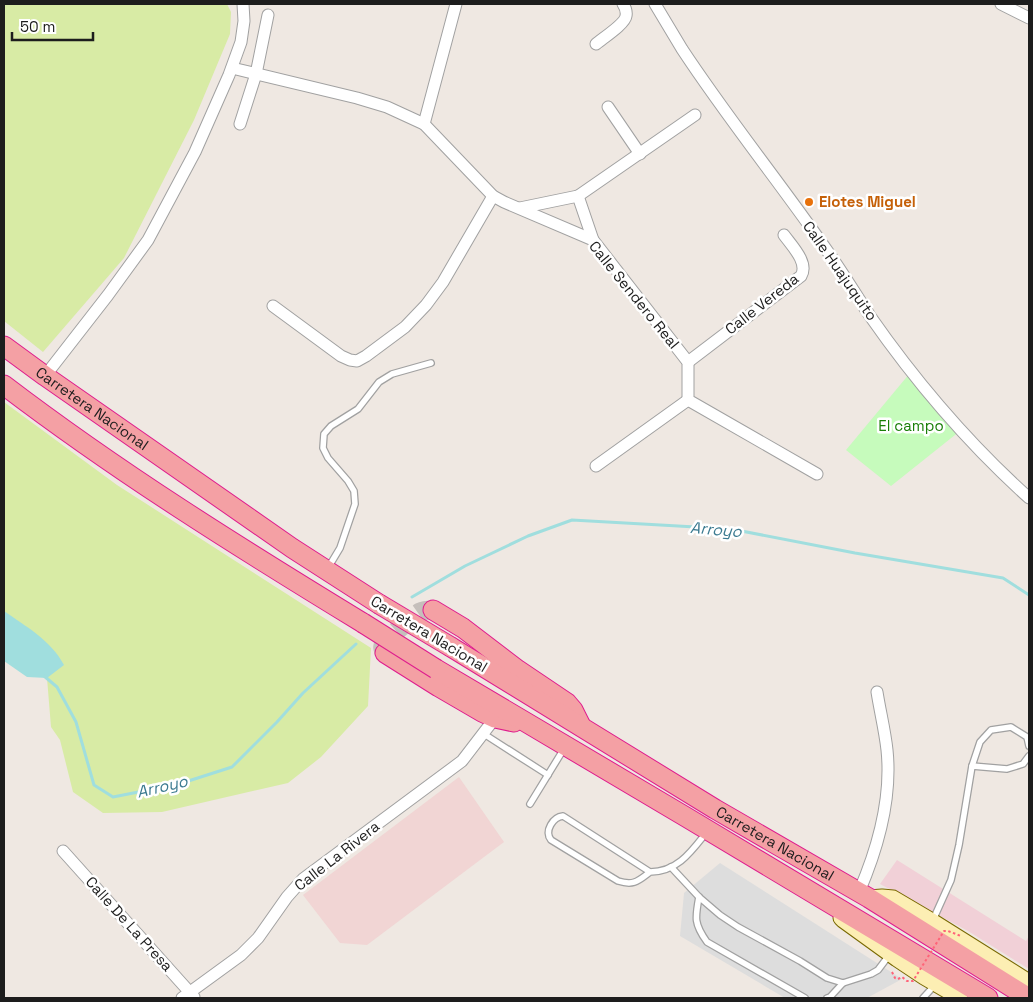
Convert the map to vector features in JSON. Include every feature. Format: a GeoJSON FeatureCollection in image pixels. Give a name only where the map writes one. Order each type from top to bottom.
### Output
{"type":"FeatureCollection","features":[{"type":"Feature","properties":{"kind":"highway","name":"Carretera Nacional"},"geometry":{"type":"LineString","coordinates":[[4,346],[327,571],[715,809],[864,895],[1029,998]]}},
{"type":"Feature","properties":{"kind":"highway","name":"Carretera Nacional"},"geometry":{"type":"LineString","coordinates":[[4,384],[153,492],[269,566],[436,669],[988,998]]}},
{"type":"Feature","properties":{"kind":"highway"},"geometry":{"type":"LineString","coordinates":[[433,610],[463,628],[518,670],[567,703],[573,710],[582,728]]}},
{"type":"Feature","properties":{"kind":"highway"},"geometry":{"type":"LineString","coordinates":[[385,653],[482,712],[495,718],[535,727]]}},
{"type":"Feature","properties":{"kind":"main road","name":"Carretera Nacional"},"geometry":{"type":"LineString","coordinates":[[864,895],[893,898],[1029,982]]}},
{"type":"Feature","properties":{"kind":"main road","name":"Carretera Nacional"},"geometry":{"type":"LineString","coordinates":[[834,905],[843,920],[890,954],[960,998]]}},
{"type":"Feature","properties":{"kind":"street"},"geometry":{"type":"LineString","coordinates":[[45,376],[148,240],[195,152],[232,68],[241,42],[244,21],[242,4]]}},
{"type":"Feature","properties":{"kind":"street"},"geometry":{"type":"LineString","coordinates":[[424,124],[456,4]]}},
{"type":"Feature","properties":{"kind":"street"},"geometry":{"type":"LineString","coordinates":[[596,44],[622,23],[626,17],[626,10],[623,4]]}},
{"type":"Feature","properties":{"kind":"street","name":"Calle Huajuquito"},"geometry":{"type":"LineString","coordinates":[[655,4],[717,99],[829,253],[911,372],[962,431],[1029,498]]}},
{"type":"Feature","properties":{"kind":"street"},"geometry":{"type":"LineString","coordinates":[[1001,4],[1029,18]]}},
{"type":"Feature","properties":{"kind":"street"},"geometry":{"type":"LineString","coordinates":[[240,124],[256,74],[268,15]]}},
{"type":"Feature","properties":{"kind":"street","name":"Calle Sendero Real"},"geometry":{"type":"LineString","coordinates":[[232,68],[357,98],[387,107],[424,124],[493,196],[593,240],[688,362],[688,400]]}},
{"type":"Feature","properties":{"kind":"street"},"geometry":{"type":"LineString","coordinates":[[608,107],[640,154]]}},
{"type":"Feature","properties":{"kind":"street"},"geometry":{"type":"LineString","coordinates":[[520,208],[578,196],[695,115]]}},
{"type":"Feature","properties":{"kind":"street"},"geometry":{"type":"LineString","coordinates":[[273,306],[341,356],[356,361],[366,356],[405,327],[426,304],[442,282],[493,196]]}},
{"type":"Feature","properties":{"kind":"street"},"geometry":{"type":"LineString","coordinates":[[578,196],[593,240]]}},
{"type":"Feature","properties":{"kind":"street","name":"Calle Vereda"},"geometry":{"type":"LineString","coordinates":[[688,362],[800,276],[803,272],[801,260],[784,235]]}},
{"type":"Feature","properties":{"kind":"street"},"geometry":{"type":"LineString","coordinates":[[596,466],[688,400],[816,474]]}},
{"type":"Feature","properties":{"kind":"street"},"geometry":{"type":"LineString","coordinates":[[864,895],[888,794],[887,750],[877,692]]}},
{"type":"Feature","properties":{"kind":"street","name":"Calle La Rivera"},"geometry":{"type":"LineString","coordinates":[[189,996],[241,955],[258,938],[303,879],[462,761],[495,718]]}},
{"type":"Feature","properties":{"kind":"street","name":"Calle De La Presa"},"geometry":{"type":"LineString","coordinates":[[63,851],[189,996]]}},
{"type":"Feature","properties":{"kind":"lane"},"geometry":{"type":"LineString","coordinates":[[327,571],[340,548],[355,504],[354,491],[328,458],[323,448],[324,434],[331,426],[358,409],[379,382],[392,374],[431,363]]}},
{"type":"Feature","properties":{"kind":"lane"},"geometry":{"type":"LineString","coordinates":[[932,922],[951,880],[959,845],[972,766],[980,742],[991,730],[1011,727],[1026,738],[1029,746]]}},
{"type":"Feature","properties":{"kind":"lane"},"geometry":{"type":"LineString","coordinates":[[484,734],[548,776]]}},
{"type":"Feature","properties":{"kind":"lane"},"geometry":{"type":"LineString","coordinates":[[530,804],[566,745]]}},
{"type":"Feature","properties":{"kind":"lane"},"geometry":{"type":"LineString","coordinates":[[972,766],[1007,769],[1023,764],[1029,756]]}},
{"type":"Feature","properties":{"kind":"lane"},"geometry":{"type":"LineString","coordinates":[[650,872],[637,882],[628,884],[618,881],[551,840],[548,837],[548,831],[558,816],[563,816],[650,872],[659,872],[687,857],[709,830]]}},
{"type":"Feature","properties":{"kind":"lane"},"geometry":{"type":"LineString","coordinates":[[671,867],[699,897],[720,915],[827,978],[843,983]]}},
{"type":"Feature","properties":{"kind":"lane"},"geometry":{"type":"LineString","coordinates":[[699,897],[696,915],[699,931],[707,942],[805,998]]}},
{"type":"Feature","properties":{"kind":"lane"},"geometry":{"type":"LineString","coordinates":[[826,998],[843,983],[878,970],[890,954]]}},
{"type":"Feature","properties":{"kind":"lane"},"geometry":{"type":"LineString","coordinates":[[922,998],[936,984]]}},
{"type":"Feature","properties":{"kind":"path"},"geometry":{"type":"LineString","coordinates":[[898,980],[902,977],[907,981],[913,981],[944,931],[961,936]]}},
{"type":"Feature","properties":{"kind":"shaded area"},"geometry":{"type":"Polygon","coordinates":[[[459,777],[504,842],[367,945],[340,943],[303,895],[459,777]]]}},
{"type":"Feature","properties":{"kind":"shaded area"},"geometry":{"type":"Polygon","coordinates":[[[897,860],[1026,941],[1029,936],[1029,969],[968,931],[880,884],[897,860]]]}},
{"type":"Feature","properties":{"kind":"shaded area"},"geometry":{"type":"Polygon","coordinates":[[[720,863],[902,979],[867,998],[785,998],[680,936],[684,893],[720,863]]]}},
{"type":"Feature","properties":{"kind":"green space"},"geometry":{"type":"Polygon","coordinates":[[[4,4],[227,4],[231,12],[230,34],[194,120],[124,258],[43,352],[4,321],[4,4]]]}},
{"type":"Feature","properties":{"kind":"green space","name":"El campo"},"geometry":{"type":"Polygon","coordinates":[[[910,373],[960,431],[891,486],[846,450],[910,373]]]}},
{"type":"Feature","properties":{"kind":"green space"},"geometry":{"type":"Polygon","coordinates":[[[4,402],[117,485],[371,648],[368,706],[321,757],[288,783],[162,812],[103,813],[73,792],[60,740],[51,727],[47,678],[4,630],[4,402]]]}},
{"type":"Feature","properties":{"kind":"water"},"geometry":{"type":"Polygon","coordinates":[[[4,611],[45,641],[59,656],[64,665],[47,678],[27,677],[4,661],[4,611]]]}},
{"type":"Feature","properties":{"kind":"waterway","name":"Arroyo"},"geometry":{"type":"LineString","coordinates":[[412,597],[465,566],[528,536],[572,520],[731,529],[855,553],[1003,578],[1029,595]]}},
{"type":"Feature","properties":{"kind":"waterway","name":"Arroyo"},"geometry":{"type":"LineString","coordinates":[[44,676],[57,687],[76,722],[94,785],[113,797],[179,784],[232,767],[303,693],[356,644]]}},
{"type":"Feature","properties":{"kind":"tunnel"},"geometry":{"type":"LineString","coordinates":[[385,653],[383,649],[385,642],[406,622],[420,612],[433,610]]}},
{"type":"Feature","properties":{"kind":"place","name":"Elotes Miguel"},"geometry":{"type":"Point","coordinates":[809,202]}}]}
